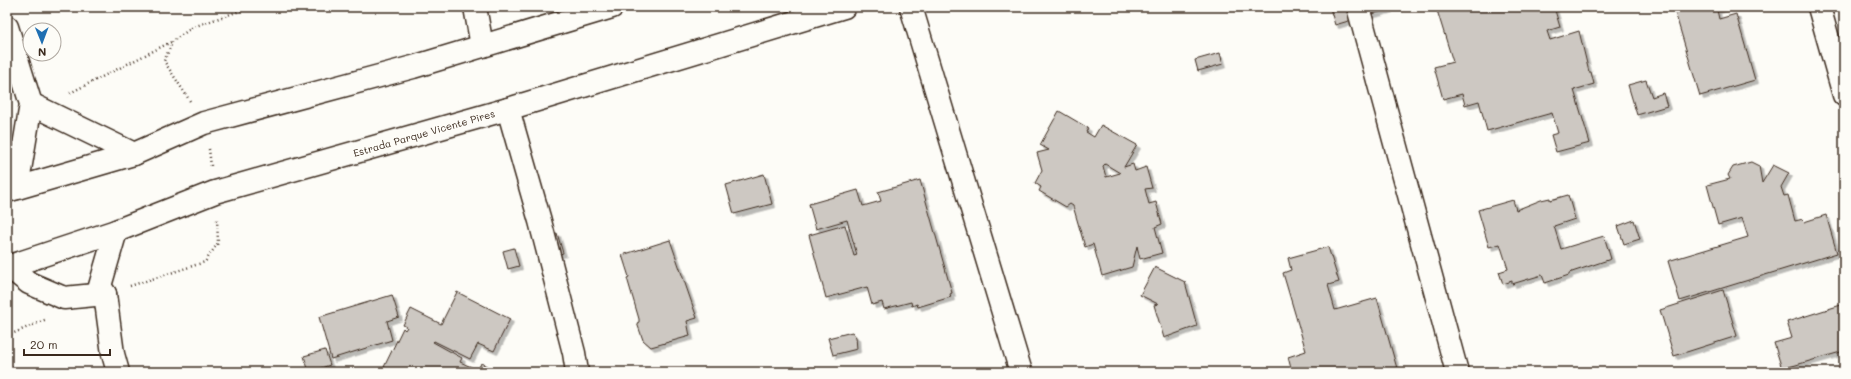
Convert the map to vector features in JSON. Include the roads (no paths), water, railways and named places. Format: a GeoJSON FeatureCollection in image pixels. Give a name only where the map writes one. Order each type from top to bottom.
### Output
{"type":"FeatureCollection","features":[{"type":"Feature","properties":{"kind":"street"},"geometry":{"type":"LineString","coordinates":[[475,7],[482,46]]}},
{"type":"Feature","properties":{"kind":"street"},"geometry":{"type":"LineString","coordinates":[[12,189],[134,154],[204,123],[413,67],[612,7]]}},
{"type":"Feature","properties":{"kind":"street","name":"Estrada Parque Vicente Pires"},"geometry":{"type":"LineString","coordinates":[[8,266],[116,231],[215,192],[508,109],[844,7]]}},
{"type":"Feature","properties":{"kind":"street"},"geometry":{"type":"LineString","coordinates":[[911,7],[1021,372]]}},
{"type":"Feature","properties":{"kind":"street"},"geometry":{"type":"LineString","coordinates":[[1358,7],[1457,372]]}},
{"type":"Feature","properties":{"kind":"street"},"geometry":{"type":"LineString","coordinates":[[1819,7],[1844,94]]}},
{"type":"Feature","properties":{"kind":"street"},"geometry":{"type":"LineString","coordinates":[[7,27],[36,106],[12,189]]}},
{"type":"Feature","properties":{"kind":"street"},"geometry":{"type":"LineString","coordinates":[[36,106],[134,154]]}},
{"type":"Feature","properties":{"kind":"street"},"geometry":{"type":"LineString","coordinates":[[508,109],[540,221],[574,353],[577,372]]}},
{"type":"Feature","properties":{"kind":"street"},"geometry":{"type":"LineString","coordinates":[[116,231],[100,286],[105,294],[113,354],[118,372]]}},
{"type":"Feature","properties":{"kind":"street"},"geometry":{"type":"LineString","coordinates":[[8,266],[29,283],[64,298],[105,294]]}}]}
